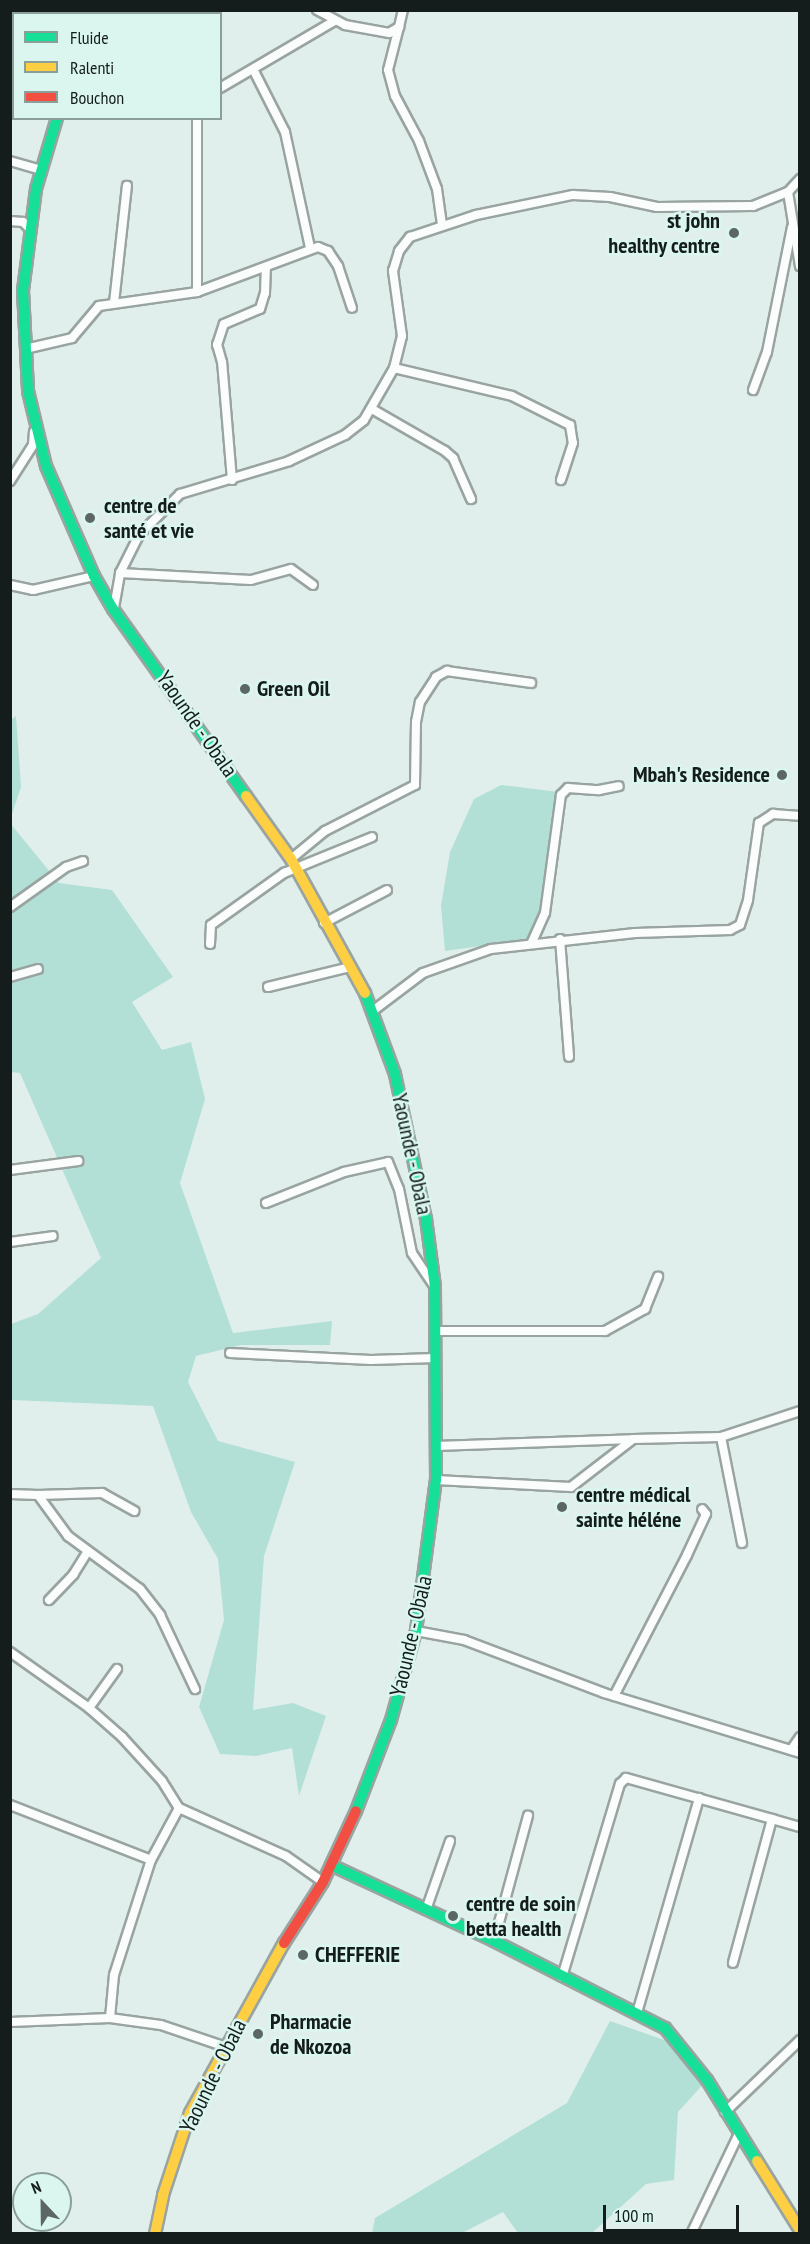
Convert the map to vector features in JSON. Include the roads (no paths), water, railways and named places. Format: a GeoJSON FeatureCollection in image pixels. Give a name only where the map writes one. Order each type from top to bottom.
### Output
{"type":"FeatureCollection","features":[{"type":"Feature","properties":{"kind":"main road","name":"Yaounde - Obala"},"geometry":{"type":"LineString","coordinates":[[56,120],[41,170],[30,229],[23,291],[25,349],[34,430],[94,576],[113,609],[291,859],[324,923],[374,1010],[395,1074],[426,1219],[435,1287],[436,1480],[416,1631],[374,1770],[323,1882],[224,2046],[190,2113],[163,2195],[155,2234]]}},
{"type":"Feature","properties":{"kind":"main road"},"geometry":{"type":"LineString","coordinates":[[331,1865],[495,1941],[562,1977],[637,2013],[676,2038],[800,2230]]}},
{"type":"Feature","properties":{"kind":"street"},"geometry":{"type":"LineString","coordinates":[[316,10],[334,21],[389,33],[399,27]]}},
{"type":"Feature","properties":{"kind":"street"},"geometry":{"type":"LineString","coordinates":[[404,10],[388,70],[395,96],[419,141],[437,189],[442,225]]}},
{"type":"Feature","properties":{"kind":"street"},"geometry":{"type":"LineString","coordinates":[[222,87],[254,71],[334,21]]}},
{"type":"Feature","properties":{"kind":"street"},"geometry":{"type":"LineString","coordinates":[[254,71],[285,132],[310,248]]}},
{"type":"Feature","properties":{"kind":"street"},"geometry":{"type":"LineString","coordinates":[[197,120],[197,292]]}},
{"type":"Feature","properties":{"kind":"street"},"geometry":{"type":"LineString","coordinates":[[10,161],[41,170]]}},
{"type":"Feature","properties":{"kind":"street"},"geometry":{"type":"LineString","coordinates":[[113,609],[120,573],[139,535],[180,494],[206,483],[232,480],[331,443],[364,420],[372,410],[394,368],[402,336],[393,271],[399,251],[410,237],[442,225],[573,195],[610,197],[657,207],[753,206],[788,192],[800,179]]}},
{"type":"Feature","properties":{"kind":"street"},"geometry":{"type":"LineString","coordinates":[[114,303],[127,186]]}},
{"type":"Feature","properties":{"kind":"street"},"geometry":{"type":"LineString","coordinates":[[788,192],[800,266]]}},
{"type":"Feature","properties":{"kind":"street"},"geometry":{"type":"LineString","coordinates":[[10,221],[23,222],[30,229]]}},
{"type":"Feature","properties":{"kind":"street"},"geometry":{"type":"LineString","coordinates":[[753,390],[776,313],[792,227]]}},
{"type":"Feature","properties":{"kind":"street"},"geometry":{"type":"LineString","coordinates":[[25,349],[72,338],[81,331],[90,312],[99,306],[197,292],[310,248],[328,251],[338,266],[352,308]]}},
{"type":"Feature","properties":{"kind":"street"},"geometry":{"type":"LineString","coordinates":[[232,480],[222,362],[217,345],[224,324],[260,309],[265,293],[266,267]]}},
{"type":"Feature","properties":{"kind":"street"},"geometry":{"type":"LineString","coordinates":[[394,368],[512,396],[570,425],[573,443],[561,480]]}},
{"type":"Feature","properties":{"kind":"street"},"geometry":{"type":"LineString","coordinates":[[372,410],[445,451],[453,459],[471,499]]}},
{"type":"Feature","properties":{"kind":"street"},"geometry":{"type":"LineString","coordinates":[[10,482],[33,444],[34,430]]}},
{"type":"Feature","properties":{"kind":"street"},"geometry":{"type":"LineString","coordinates":[[120,573],[251,580],[291,569],[313,585]]}},
{"type":"Feature","properties":{"kind":"street"},"geometry":{"type":"LineString","coordinates":[[10,585],[33,590],[94,576]]}},
{"type":"Feature","properties":{"kind":"street"},"geometry":{"type":"LineString","coordinates":[[291,859],[325,831],[415,785],[416,722],[420,702],[436,677],[447,671],[531,683]]}},
{"type":"Feature","properties":{"kind":"street"},"geometry":{"type":"LineString","coordinates":[[532,942],[545,913],[561,795],[568,788],[599,790],[619,786]]}},
{"type":"Feature","properties":{"kind":"street"},"geometry":{"type":"LineString","coordinates":[[374,1010],[423,973],[491,949],[532,942],[635,933],[707,934],[740,925],[759,823],[773,814],[800,816]]}},
{"type":"Feature","properties":{"kind":"street"},"geometry":{"type":"LineString","coordinates":[[210,944],[212,924],[284,873],[298,871],[346,845],[372,837]]}},
{"type":"Feature","properties":{"kind":"street"},"geometry":{"type":"LineString","coordinates":[[10,907],[66,867],[82,861]]}},
{"type":"Feature","properties":{"kind":"street"},"geometry":{"type":"LineString","coordinates":[[324,923],[387,890]]}},
{"type":"Feature","properties":{"kind":"street"},"geometry":{"type":"LineString","coordinates":[[560,939],[570,1057]]}},
{"type":"Feature","properties":{"kind":"street"},"geometry":{"type":"LineString","coordinates":[[268,987],[350,967]]}},
{"type":"Feature","properties":{"kind":"street"},"geometry":{"type":"LineString","coordinates":[[10,977],[38,969]]}},
{"type":"Feature","properties":{"kind":"street"},"geometry":{"type":"LineString","coordinates":[[10,1170],[78,1161]]}},
{"type":"Feature","properties":{"kind":"street"},"geometry":{"type":"LineString","coordinates":[[266,1203],[344,1172],[388,1162],[399,1189],[412,1253],[435,1287]]}},
{"type":"Feature","properties":{"kind":"street"},"geometry":{"type":"LineString","coordinates":[[10,1242],[53,1236]]}},
{"type":"Feature","properties":{"kind":"street"},"geometry":{"type":"LineString","coordinates":[[436,1331],[605,1331],[645,1309],[658,1277]]}},
{"type":"Feature","properties":{"kind":"street"},"geometry":{"type":"LineString","coordinates":[[231,1353],[371,1360],[436,1358]]}},
{"type":"Feature","properties":{"kind":"street"},"geometry":{"type":"LineString","coordinates":[[436,1446],[721,1437],[800,1411]]}},
{"type":"Feature","properties":{"kind":"street"},"geometry":{"type":"LineString","coordinates":[[721,1437],[742,1543]]}},
{"type":"Feature","properties":{"kind":"street"},"geometry":{"type":"LineString","coordinates":[[436,1480],[488,1486],[571,1487],[633,1439]]}},
{"type":"Feature","properties":{"kind":"street"},"geometry":{"type":"LineString","coordinates":[[10,1494],[102,1493],[134,1511]]}},
{"type":"Feature","properties":{"kind":"street"},"geometry":{"type":"LineString","coordinates":[[38,1495],[68,1536],[140,1589],[160,1615],[195,1689]]}},
{"type":"Feature","properties":{"kind":"street"},"geometry":{"type":"LineString","coordinates":[[614,1696],[687,1555],[706,1514],[702,1509]]}},
{"type":"Feature","properties":{"kind":"street"},"geometry":{"type":"LineString","coordinates":[[49,1600],[73,1575],[88,1551]]}},
{"type":"Feature","properties":{"kind":"street"},"geometry":{"type":"LineString","coordinates":[[416,1631],[464,1640],[614,1696],[800,1753]]}},
{"type":"Feature","properties":{"kind":"street"},"geometry":{"type":"LineString","coordinates":[[10,1652],[89,1708],[142,1758],[179,1808],[286,1856],[323,1882]]}},
{"type":"Feature","properties":{"kind":"street"},"geometry":{"type":"LineString","coordinates":[[89,1708],[117,1669]]}},
{"type":"Feature","properties":{"kind":"street"},"geometry":{"type":"LineString","coordinates":[[791,1750],[800,1737]]}},
{"type":"Feature","properties":{"kind":"street"},"geometry":{"type":"LineString","coordinates":[[562,1977],[622,1780],[630,1778],[800,1827]]}},
{"type":"Feature","properties":{"kind":"street"},"geometry":{"type":"LineString","coordinates":[[637,2013],[699,1798]]}},
{"type":"Feature","properties":{"kind":"street"},"geometry":{"type":"LineString","coordinates":[[10,1805],[152,1860]]}},
{"type":"Feature","properties":{"kind":"street"},"geometry":{"type":"LineString","coordinates":[[110,2018],[114,1975],[152,1860],[179,1808]]}},
{"type":"Feature","properties":{"kind":"street"},"geometry":{"type":"LineString","coordinates":[[495,1941],[528,1816]]}},
{"type":"Feature","properties":{"kind":"street"},"geometry":{"type":"LineString","coordinates":[[734,1963],[771,1819]]}},
{"type":"Feature","properties":{"kind":"street"},"geometry":{"type":"LineString","coordinates":[[426,1910],[450,1841]]}},
{"type":"Feature","properties":{"kind":"street"},"geometry":{"type":"LineString","coordinates":[[10,2022],[110,2018],[161,2025],[224,2046]]}},
{"type":"Feature","properties":{"kind":"street"},"geometry":{"type":"LineString","coordinates":[[725,2112],[800,2040]]}},
{"type":"Feature","properties":{"kind":"street"},"geometry":{"type":"LineString","coordinates":[[694,2232],[738,2136]]}},
{"type":"Feature","properties":{"kind":"place","name":"st john healthy centre"},"geometry":{"type":"Point","coordinates":[734,233]}},
{"type":"Feature","properties":{"kind":"place","name":"centre de santé et vie"},"geometry":{"type":"Point","coordinates":[90,518]}},
{"type":"Feature","properties":{"kind":"place","name":"Green Oil"},"geometry":{"type":"Point","coordinates":[245,689]}},
{"type":"Feature","properties":{"kind":"place","name":"Mbah's Residence"},"geometry":{"type":"Point","coordinates":[782,775]}},
{"type":"Feature","properties":{"kind":"place","name":"centre médical sainte héléne"},"geometry":{"type":"Point","coordinates":[562,1507]}},
{"type":"Feature","properties":{"kind":"place","name":"centre de soin betta health"},"geometry":{"type":"Point","coordinates":[453,1916]}},
{"type":"Feature","properties":{"kind":"place","name":"CHEFFERIE"},"geometry":{"type":"Point","coordinates":[303,1955]}},
{"type":"Feature","properties":{"kind":"place","name":"Pharmacie de Nkozoa"},"geometry":{"type":"Point","coordinates":[258,2034]}}]}
